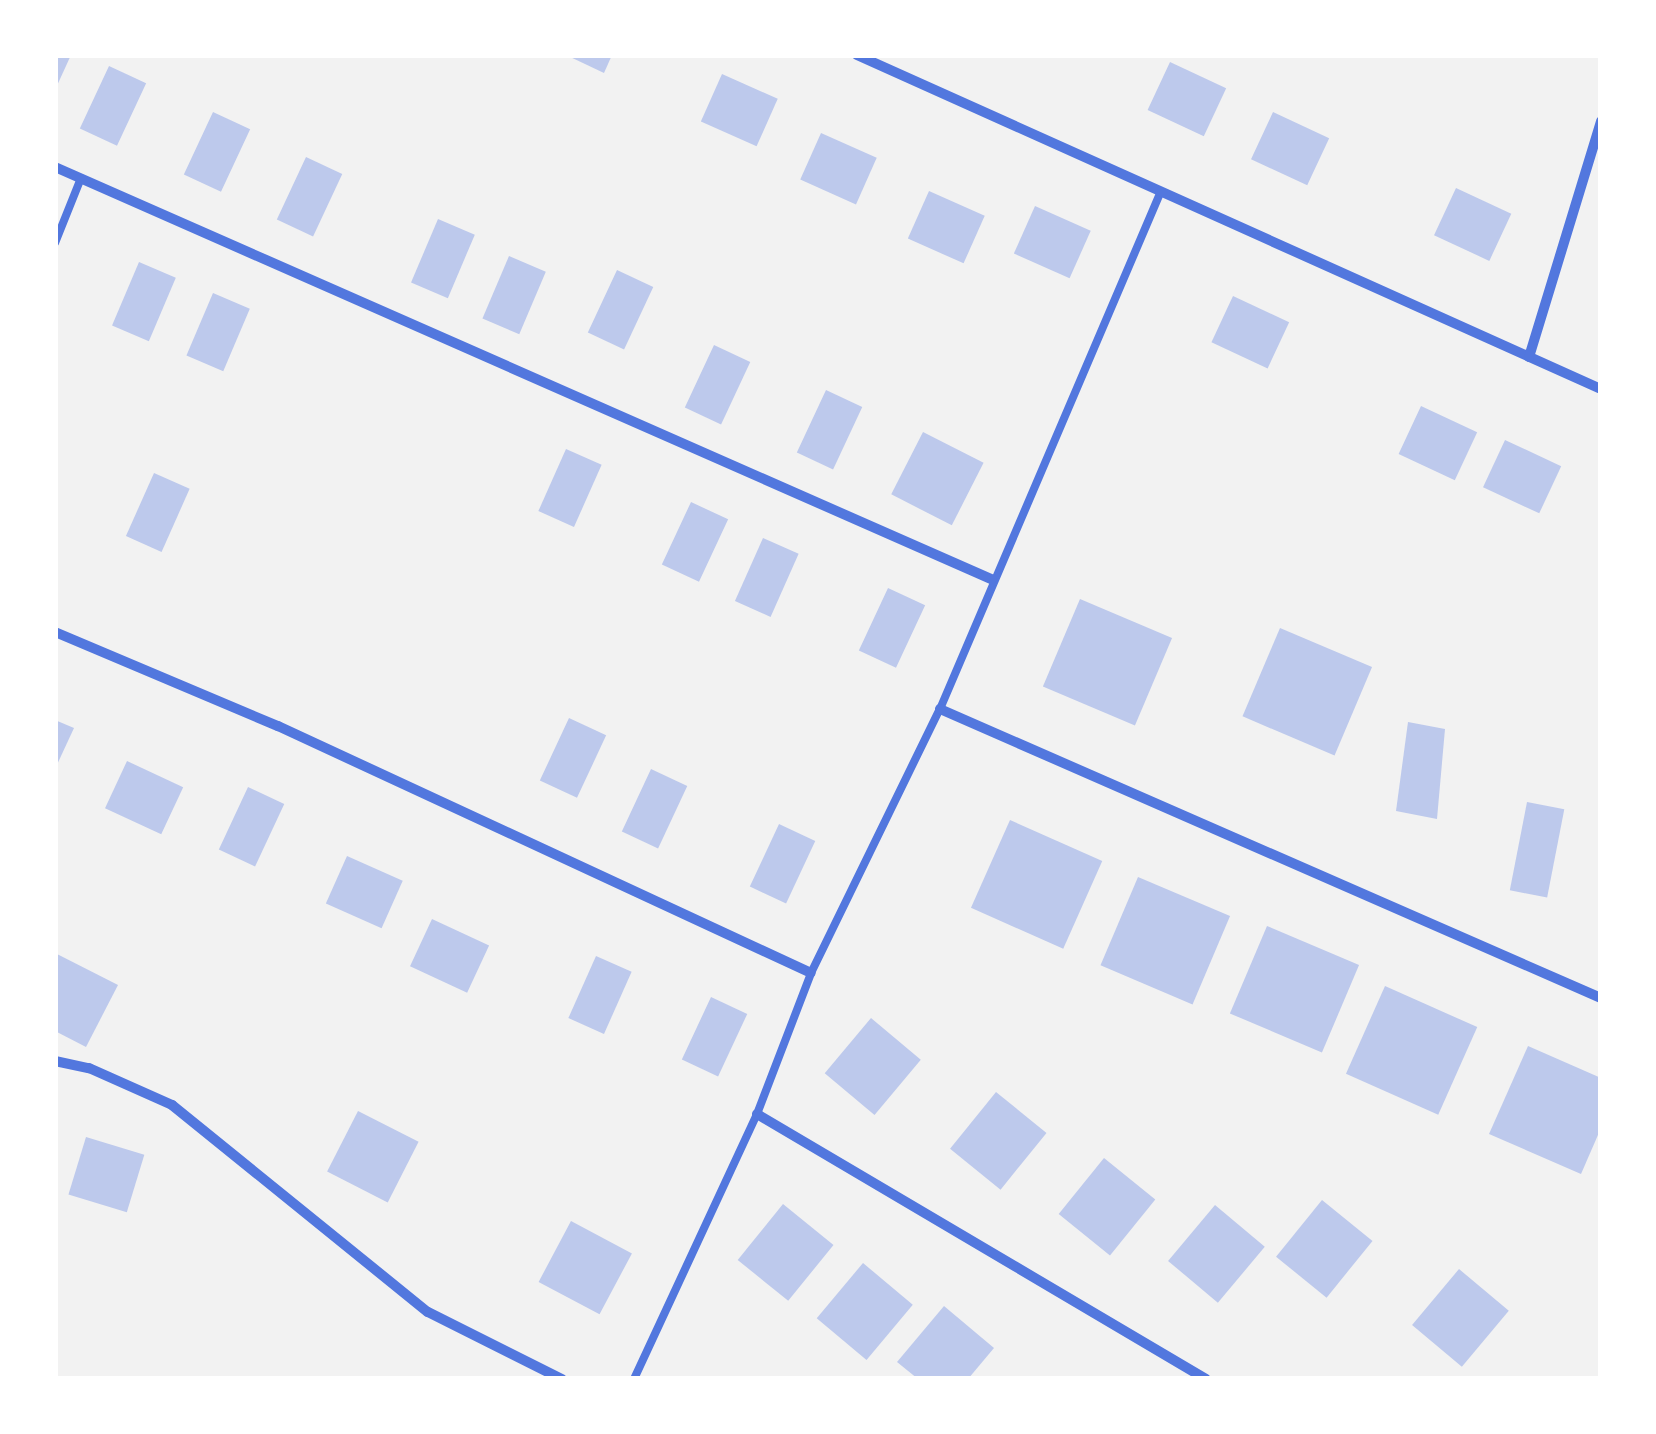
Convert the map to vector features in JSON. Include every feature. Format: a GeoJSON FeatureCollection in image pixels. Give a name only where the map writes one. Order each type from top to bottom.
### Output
{"type":"FeatureCollection","features":[{"type":"Feature","properties":{"kind":"street"},"geometry":{"type":"LineString","coordinates":[[857,55],[1601,389]]}},
{"type":"Feature","properties":{"kind":"street"},"geometry":{"type":"LineString","coordinates":[[1529,357],[1601,122]]}},
{"type":"Feature","properties":{"kind":"street"},"geometry":{"type":"LineString","coordinates":[[55,167],[991,579]]}},
{"type":"Feature","properties":{"kind":"street"},"geometry":{"type":"LineString","coordinates":[[55,632],[278,726],[811,972]]}},
{"type":"Feature","properties":{"kind":"street"},"geometry":{"type":"LineString","coordinates":[[940,708],[1601,998]]}},
{"type":"Feature","properties":{"kind":"street"},"geometry":{"type":"LineString","coordinates":[[55,1061],[90,1068],[172,1105],[428,1312],[562,1379]]}},
{"type":"Feature","properties":{"kind":"street"},"geometry":{"type":"LineString","coordinates":[[757,1114],[1206,1379]]}},
{"type":"Feature","properties":{"kind":"lane"},"geometry":{"type":"LineString","coordinates":[[55,243],[80,178]]}},
{"type":"Feature","properties":{"kind":"lane"},"geometry":{"type":"LineString","coordinates":[[634,1379],[757,1114],[811,972],[940,708],[991,579],[1161,190]]}},
{"type":"Feature","properties":{"kind":"building"},"geometry":{"type":"Polygon","coordinates":[[[55,55],[71,55],[55,90],[55,55]]]}},
{"type":"Feature","properties":{"kind":"building"},"geometry":{"type":"Polygon","coordinates":[[[566,55],[612,55],[604,73],[566,55]]]}},
{"type":"Feature","properties":{"kind":"building"},"geometry":{"type":"Polygon","coordinates":[[[1170,62],[1226,88],[1204,136],[1148,110],[1170,62]]]}},
{"type":"Feature","properties":{"kind":"building"},"geometry":{"type":"Polygon","coordinates":[[[109,66],[146,83],[117,146],[80,129],[109,66]]]}},
{"type":"Feature","properties":{"kind":"building"},"geometry":{"type":"Polygon","coordinates":[[[722,74],[778,99],[757,146],[701,122],[722,74]]]}},
{"type":"Feature","properties":{"kind":"building"},"geometry":{"type":"Polygon","coordinates":[[[213,112],[250,129],[221,192],[184,175],[213,112]]]}},
{"type":"Feature","properties":{"kind":"building"},"geometry":{"type":"Polygon","coordinates":[[[1273,112],[1329,138],[1307,185],[1251,159],[1273,112]]]}},
{"type":"Feature","properties":{"kind":"building"},"geometry":{"type":"Polygon","coordinates":[[[821,133],[877,158],[856,204],[800,180],[821,133]]]}},
{"type":"Feature","properties":{"kind":"building"},"geometry":{"type":"Polygon","coordinates":[[[306,157],[342,174],[313,236],[277,220],[306,157]]]}},
{"type":"Feature","properties":{"kind":"building"},"geometry":{"type":"Polygon","coordinates":[[[1456,188],[1511,214],[1489,261],[1434,235],[1456,188]]]}},
{"type":"Feature","properties":{"kind":"building"},"geometry":{"type":"Polygon","coordinates":[[[929,191],[985,216],[964,263],[908,239],[929,191]]]}},
{"type":"Feature","properties":{"kind":"building"},"geometry":{"type":"Polygon","coordinates":[[[1035,206],[1091,231],[1070,278],[1014,254],[1035,206]]]}},
{"type":"Feature","properties":{"kind":"building"},"geometry":{"type":"Polygon","coordinates":[[[438,219],[475,235],[448,298],[411,283],[438,219]]]}},
{"type":"Feature","properties":{"kind":"building"},"geometry":{"type":"Polygon","coordinates":[[[509,256],[546,272],[519,334],[482,319],[509,256]]]}},
{"type":"Feature","properties":{"kind":"building"},"geometry":{"type":"Polygon","coordinates":[[[139,262],[176,278],[149,341],[112,326],[139,262]]]}},
{"type":"Feature","properties":{"kind":"building"},"geometry":{"type":"Polygon","coordinates":[[[617,270],[653,287],[624,349],[588,333],[617,270]]]}},
{"type":"Feature","properties":{"kind":"building"},"geometry":{"type":"Polygon","coordinates":[[[213,293],[250,309],[223,371],[186,356],[213,293]]]}},
{"type":"Feature","properties":{"kind":"building"},"geometry":{"type":"Polygon","coordinates":[[[1233,296],[1289,322],[1268,368],[1211,342],[1233,296]]]}},
{"type":"Feature","properties":{"kind":"building"},"geometry":{"type":"Polygon","coordinates":[[[714,345],[750,362],[721,424],[685,408],[714,345]]]}},
{"type":"Feature","properties":{"kind":"building"},"geometry":{"type":"Polygon","coordinates":[[[826,390],[862,407],[833,469],[797,453],[826,390]]]}},
{"type":"Feature","properties":{"kind":"building"},"geometry":{"type":"Polygon","coordinates":[[[1421,406],[1477,432],[1455,480],[1399,454],[1421,406]]]}},
{"type":"Feature","properties":{"kind":"building"},"geometry":{"type":"Polygon","coordinates":[[[923,432],[984,463],[952,525],[891,494],[923,432]]]}},
{"type":"Feature","properties":{"kind":"building"},"geometry":{"type":"Polygon","coordinates":[[[1505,440],[1561,466],[1539,513],[1483,487],[1505,440]]]}},
{"type":"Feature","properties":{"kind":"building"},"geometry":{"type":"Polygon","coordinates":[[[566,449],[602,465],[574,527],[538,511],[566,449]]]}},
{"type":"Feature","properties":{"kind":"building"},"geometry":{"type":"Polygon","coordinates":[[[154,473],[190,489],[162,552],[126,536],[154,473]]]}},
{"type":"Feature","properties":{"kind":"building"},"geometry":{"type":"Polygon","coordinates":[[[691,502],[728,519],[699,582],[662,565],[691,502]]]}},
{"type":"Feature","properties":{"kind":"building"},"geometry":{"type":"Polygon","coordinates":[[[763,538],[799,554],[771,617],[735,601],[763,538]]]}},
{"type":"Feature","properties":{"kind":"building"},"geometry":{"type":"Polygon","coordinates":[[[888,588],[925,605],[896,668],[859,651],[888,588]]]}},
{"type":"Feature","properties":{"kind":"building"},"geometry":{"type":"Polygon","coordinates":[[[1080,599],[1172,638],[1135,726],[1043,686],[1080,599]]]}},
{"type":"Feature","properties":{"kind":"building"},"geometry":{"type":"Polygon","coordinates":[[[1280,628],[1372,667],[1335,755],[1242,716],[1280,628]]]}},
{"type":"Feature","properties":{"kind":"building"},"geometry":{"type":"Polygon","coordinates":[[[569,718],[606,735],[577,798],[540,781],[569,718]]]}},
{"type":"Feature","properties":{"kind":"building"},"geometry":{"type":"Polygon","coordinates":[[[55,720],[74,728],[55,769],[55,720]]]}},
{"type":"Feature","properties":{"kind":"building"},"geometry":{"type":"Polygon","coordinates":[[[1408,722],[1445,729],[1437,819],[1396,811],[1408,722]]]}},
{"type":"Feature","properties":{"kind":"building"},"geometry":{"type":"Polygon","coordinates":[[[127,761],[183,787],[161,834],[105,808],[127,761]]]}},
{"type":"Feature","properties":{"kind":"building"},"geometry":{"type":"Polygon","coordinates":[[[651,769],[687,786],[658,848],[622,832],[651,769]]]}},
{"type":"Feature","properties":{"kind":"building"},"geometry":{"type":"Polygon","coordinates":[[[248,787],[284,804],[255,866],[219,850],[248,787]]]}},
{"type":"Feature","properties":{"kind":"building"},"geometry":{"type":"Polygon","coordinates":[[[1527,802],[1564,809],[1547,898],[1510,890],[1527,802]]]}},
{"type":"Feature","properties":{"kind":"building"},"geometry":{"type":"Polygon","coordinates":[[[1010,820],[1102,861],[1063,949],[971,908],[1010,820]]]}},
{"type":"Feature","properties":{"kind":"building"},"geometry":{"type":"Polygon","coordinates":[[[779,824],[815,841],[786,903],[750,887],[779,824]]]}},
{"type":"Feature","properties":{"kind":"building"},"geometry":{"type":"Polygon","coordinates":[[[347,856],[403,881],[382,928],[326,904],[347,856]]]}},
{"type":"Feature","properties":{"kind":"building"},"geometry":{"type":"Polygon","coordinates":[[[1138,877],[1230,916],[1193,1004],[1100,965],[1138,877]]]}},
{"type":"Feature","properties":{"kind":"building"},"geometry":{"type":"Polygon","coordinates":[[[432,919],[489,946],[467,993],[410,966],[432,919]]]}},
{"type":"Feature","properties":{"kind":"building"},"geometry":{"type":"Polygon","coordinates":[[[1267,926],[1359,965],[1322,1053],[1230,1013],[1267,926]]]}},
{"type":"Feature","properties":{"kind":"building"},"geometry":{"type":"Polygon","coordinates":[[[57,954],[118,985],[86,1047],[55,1031],[57,954]]]}},
{"type":"Feature","properties":{"kind":"building"},"geometry":{"type":"Polygon","coordinates":[[[596,956],[632,972],[604,1034],[568,1018],[596,956]]]}},
{"type":"Feature","properties":{"kind":"building"},"geometry":{"type":"Polygon","coordinates":[[[1385,986],[1477,1027],[1438,1115],[1346,1074],[1385,986]]]}},
{"type":"Feature","properties":{"kind":"building"},"geometry":{"type":"Polygon","coordinates":[[[711,997],[747,1014],[718,1076],[682,1060],[711,997]]]}},
{"type":"Feature","properties":{"kind":"building"},"geometry":{"type":"Polygon","coordinates":[[[871,1018],[921,1060],[875,1115],[825,1073],[871,1018]]]}},
{"type":"Feature","properties":{"kind":"building"},"geometry":{"type":"Polygon","coordinates":[[[1528,1046],[1601,1078],[1601,1128],[1581,1174],[1489,1134],[1528,1046]]]}},
{"type":"Feature","properties":{"kind":"building"},"geometry":{"type":"Polygon","coordinates":[[[996,1092],[1047,1133],[1001,1190],[950,1149],[996,1092]]]}},
{"type":"Feature","properties":{"kind":"building"},"geometry":{"type":"Polygon","coordinates":[[[358,1111],[419,1142],[388,1202],[327,1172],[358,1111]]]}},
{"type":"Feature","properties":{"kind":"building"},"geometry":{"type":"Polygon","coordinates":[[[86,1137],[144,1155],[127,1212],[68,1194],[86,1137]]]}},
{"type":"Feature","properties":{"kind":"building"},"geometry":{"type":"Polygon","coordinates":[[[1104,1158],[1155,1200],[1110,1255],[1059,1214],[1104,1158]]]}},
{"type":"Feature","properties":{"kind":"building"},"geometry":{"type":"Polygon","coordinates":[[[1322,1200],[1373,1241],[1327,1298],[1276,1257],[1322,1200]]]}},
{"type":"Feature","properties":{"kind":"building"},"geometry":{"type":"Polygon","coordinates":[[[783,1204],[834,1245],[788,1301],[738,1260],[783,1204]]]}},
{"type":"Feature","properties":{"kind":"building"},"geometry":{"type":"Polygon","coordinates":[[[1215,1205],[1265,1247],[1218,1303],[1168,1261],[1215,1205]]]}},
{"type":"Feature","properties":{"kind":"building"},"geometry":{"type":"Polygon","coordinates":[[[571,1221],[632,1253],[600,1314],[539,1282],[571,1221]]]}},
{"type":"Feature","properties":{"kind":"building"},"geometry":{"type":"Polygon","coordinates":[[[863,1263],[913,1305],[867,1360],[817,1318],[863,1263]]]}},
{"type":"Feature","properties":{"kind":"building"},"geometry":{"type":"Polygon","coordinates":[[[1459,1269],[1509,1311],[1462,1367],[1412,1325],[1459,1269]]]}},
{"type":"Feature","properties":{"kind":"building"},"geometry":{"type":"Polygon","coordinates":[[[944,1306],[994,1348],[968,1379],[918,1379],[897,1362],[944,1306]]]}}]}
